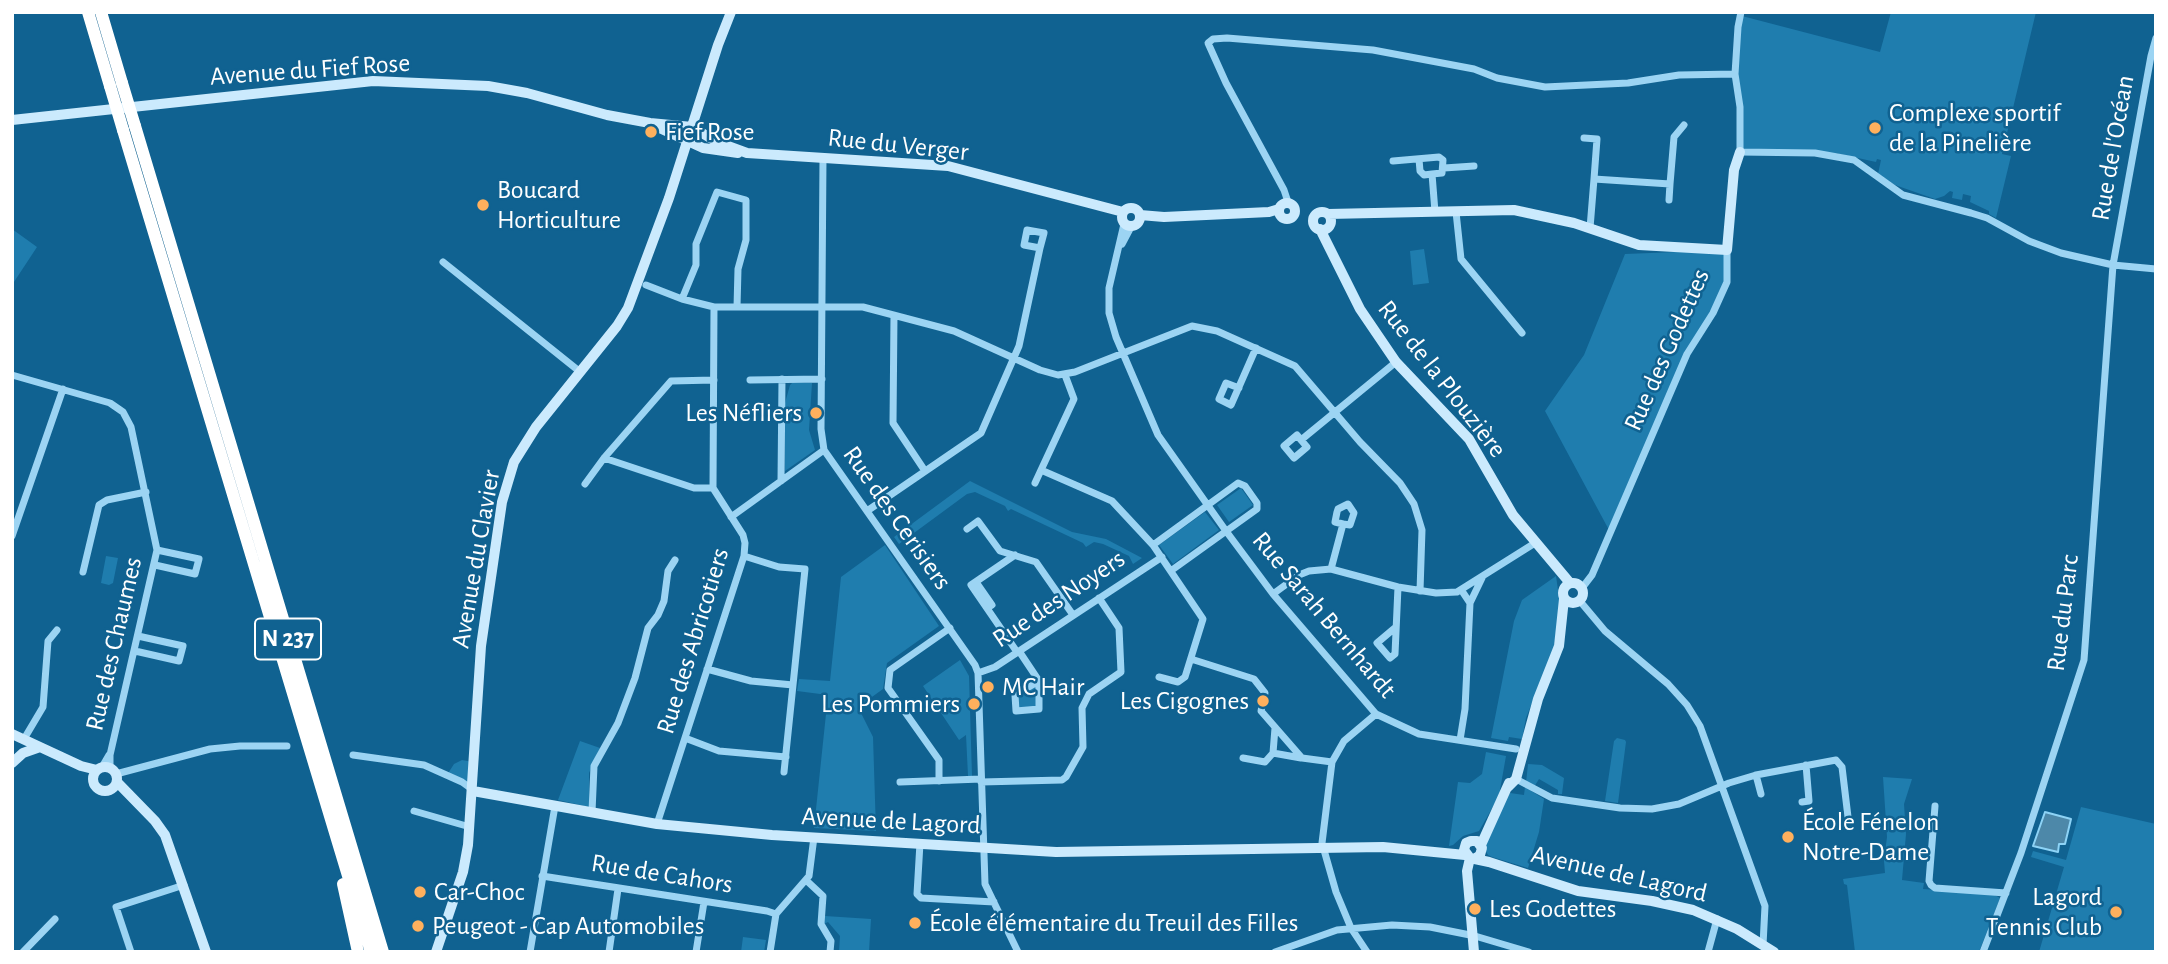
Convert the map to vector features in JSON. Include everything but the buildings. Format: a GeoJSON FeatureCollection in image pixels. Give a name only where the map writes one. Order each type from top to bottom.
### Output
{"type":"FeatureCollection","features":[{"type":"Feature","properties":{"kind":"highway","name":"N 237"},"geometry":{"type":"LineString","coordinates":[[88,12],[129,128],[371,952]]}},
{"type":"Feature","properties":{"kind":"highway","name":"N 237"},"geometry":{"type":"LineString","coordinates":[[100,12],[116,85]]}},
{"type":"Feature","properties":{"kind":"highway","name":"N 237"},"geometry":{"type":"LineString","coordinates":[[200,368],[383,952]]}},
{"type":"Feature","properties":{"kind":"highway"},"geometry":{"type":"LineString","coordinates":[[337,838],[343,884],[358,952]]}},
{"type":"Feature","properties":{"kind":"highway"},"geometry":{"type":"LineString","coordinates":[[371,911],[390,952]]}},
{"type":"Feature","properties":{"kind":"street","name":"Avenue du Clavier"},"geometry":{"type":"LineString","coordinates":[[436,952],[463,872],[473,790],[472,762],[481,646],[502,502],[514,462],[536,427],[617,326],[628,307],[731,12]]}},
{"type":"Feature","properties":{"kind":"street","name":"Rue des Godettes"},"geometry":{"type":"LineString","coordinates":[[1582,588],[1592,575],[1687,354],[1713,313],[1727,282],[1734,170],[1740,152],[1740,107],[1735,74],[1741,12]]}},
{"type":"Feature","properties":{"kind":"street","name":"Rue de l'Océan"},"geometry":{"type":"LineString","coordinates":[[2113,265],[2156,38]]}},
{"type":"Feature","properties":{"kind":"street"},"geometry":{"type":"LineString","coordinates":[[1284,210],[1284,190],[1226,83],[1208,43],[1213,39],[1372,50],[1474,69],[1497,78],[1545,87],[1628,83],[1679,75],[1735,74]]}},
{"type":"Feature","properties":{"kind":"street","name":"Avenue du Fief Rose"},"geometry":{"type":"LineString","coordinates":[[12,120],[373,81],[488,86],[527,93],[607,115],[692,127]]}},
{"type":"Feature","properties":{"kind":"street"},"geometry":{"type":"LineString","coordinates":[[650,123],[714,151],[747,153]]}},
{"type":"Feature","properties":{"kind":"street"},"geometry":{"type":"LineString","coordinates":[[1669,200],[1674,137],[1684,125]]}},
{"type":"Feature","properties":{"kind":"street","name":"Rue du Verger"},"geometry":{"type":"LineString","coordinates":[[692,127],[717,142],[747,153],[948,166],[1101,208],[1130,220],[1284,210],[1323,221]]}},
{"type":"Feature","properties":{"kind":"street"},"geometry":{"type":"LineString","coordinates":[[1584,138],[1597,139],[1590,228]]}},
{"type":"Feature","properties":{"kind":"street"},"geometry":{"type":"LineString","coordinates":[[1740,152],[1815,152],[1854,160],[1903,195],[1979,215],[2029,241],[2096,262],[2156,270]]}},
{"type":"Feature","properties":{"kind":"street"},"geometry":{"type":"LineString","coordinates":[[1393,161],[1439,157],[1443,160],[1444,169]]}},
{"type":"Feature","properties":{"kind":"street","name":"Rue des Cerisiers"},"geometry":{"type":"LineString","coordinates":[[823,158],[821,429],[824,450],[950,628],[978,673]]}},
{"type":"Feature","properties":{"kind":"street"},"geometry":{"type":"LineString","coordinates":[[1419,159],[1420,171],[1424,175],[1442,173],[1444,169],[1474,166]]}},
{"type":"Feature","properties":{"kind":"street"},"geometry":{"type":"LineString","coordinates":[[1432,174],[1435,212]]}},
{"type":"Feature","properties":{"kind":"street"},"geometry":{"type":"LineString","coordinates":[[1594,179],[1670,184]]}},
{"type":"Feature","properties":{"kind":"street"},"geometry":{"type":"LineString","coordinates":[[682,299],[696,265],[696,244],[717,192],[746,200],[746,240],[738,269],[737,307]]}},
{"type":"Feature","properties":{"kind":"street"},"geometry":{"type":"LineString","coordinates":[[1323,221],[1340,214],[1514,210],[1590,228],[1639,245],[1727,250]]}},
{"type":"Feature","properties":{"kind":"street"},"geometry":{"type":"LineString","coordinates":[[1456,212],[1461,259],[1522,334]]}},
{"type":"Feature","properties":{"kind":"street","name":"Rue Sarah Bernhardt"},"geometry":{"type":"LineString","coordinates":[[1130,220],[1116,254],[1110,288],[1110,313],[1122,354],[1158,435],[1226,531],[1273,594],[1376,714],[1419,734],[1520,747]]}},
{"type":"Feature","properties":{"kind":"street","name":"Rue de la Plouzière"},"geometry":{"type":"LineString","coordinates":[[1323,221],[1328,247],[1360,309],[1396,362],[1469,439],[1513,515],[1567,584]]}},
{"type":"Feature","properties":{"kind":"street"},"geometry":{"type":"LineString","coordinates":[[867,511],[981,433],[1019,346],[1040,248],[1049,225]]}},
{"type":"Feature","properties":{"kind":"street"},"geometry":{"type":"LineString","coordinates":[[1040,248],[1024,245],[1027,230],[1044,233]]}},
{"type":"Feature","properties":{"kind":"street"},"geometry":{"type":"LineString","coordinates":[[443,262],[579,371]]}},
{"type":"Feature","properties":{"kind":"street","name":"Rue du Parc"},"geometry":{"type":"LineString","coordinates":[[1983,952],[2021,853],[2084,660],[2113,265]]}},
{"type":"Feature","properties":{"kind":"street"},"geometry":{"type":"LineString","coordinates":[[646,285],[682,299],[714,307],[863,307],[954,331],[1049,373],[1065,375],[1192,326],[1217,331],[1295,366],[1400,483],[1414,504],[1422,530],[1420,591]]}},
{"type":"Feature","properties":{"kind":"street"},"geometry":{"type":"LineString","coordinates":[[604,458],[694,488],[713,488],[714,307]]}},
{"type":"Feature","properties":{"kind":"street"},"geometry":{"type":"LineString","coordinates":[[894,315],[893,423],[925,471]]}},
{"type":"Feature","properties":{"kind":"street"},"geometry":{"type":"LineString","coordinates":[[1238,388],[1256,348]]}},
{"type":"Feature","properties":{"kind":"street"},"geometry":{"type":"LineString","coordinates":[[1301,440],[1396,362]]}},
{"type":"Feature","properties":{"kind":"street","name":"Rue des Chaumes"},"geometry":{"type":"LineString","coordinates":[[12,374],[110,403],[123,412],[131,427],[157,550],[107,776]]}},
{"type":"Feature","properties":{"kind":"street"},"geometry":{"type":"LineString","coordinates":[[1035,483],[1074,399],[1065,375]]}},
{"type":"Feature","properties":{"kind":"street"},"geometry":{"type":"LineString","coordinates":[[781,481],[782,379]]}},
{"type":"Feature","properties":{"kind":"street"},"geometry":{"type":"LineString","coordinates":[[750,380],[822,379]]}},
{"type":"Feature","properties":{"kind":"street"},"geometry":{"type":"LineString","coordinates":[[585,484],[671,381],[713,380]]}},
{"type":"Feature","properties":{"kind":"street"},"geometry":{"type":"LineString","coordinates":[[12,536],[16,515],[63,389]]}},
{"type":"Feature","properties":{"kind":"street"},"geometry":{"type":"LineString","coordinates":[[731,517],[824,450]]}},
{"type":"Feature","properties":{"kind":"street"},"geometry":{"type":"LineString","coordinates":[[1041,470],[1112,501],[1153,545],[1203,619],[1185,677],[1178,682],[1159,677]]}},
{"type":"Feature","properties":{"kind":"street"},"geometry":{"type":"LineString","coordinates":[[1153,545],[1238,483],[1245,486],[1257,503],[1256,509],[1172,570]]}},
{"type":"Feature","properties":{"kind":"street","name":"Rue des Abricotiers"},"geometry":{"type":"LineString","coordinates":[[657,824],[744,556],[743,535],[713,488]]}},
{"type":"Feature","properties":{"kind":"street"},"geometry":{"type":"LineString","coordinates":[[83,572],[99,505],[107,500],[146,492]]}},
{"type":"Feature","properties":{"kind":"street"},"geometry":{"type":"LineString","coordinates":[[967,529],[978,521],[1006,561]]}},
{"type":"Feature","properties":{"kind":"street"},"geometry":{"type":"LineString","coordinates":[[1331,569],[1343,524]]}},
{"type":"Feature","properties":{"kind":"street"},"geometry":{"type":"LineString","coordinates":[[1273,594],[1309,570],[1331,569],[1398,587],[1450,594],[1462,591],[1535,543]]}},
{"type":"Feature","properties":{"kind":"street"},"geometry":{"type":"LineString","coordinates":[[155,565],[195,574],[199,559],[157,550]]}},
{"type":"Feature","properties":{"kind":"street"},"geometry":{"type":"LineString","coordinates":[[1000,551],[1036,562],[1073,615]]}},
{"type":"Feature","properties":{"kind":"street"},"geometry":{"type":"LineString","coordinates":[[1015,555],[971,585],[1039,681],[1039,709],[1016,710],[1015,695],[1039,681]]}},
{"type":"Feature","properties":{"kind":"street"},"geometry":{"type":"LineString","coordinates":[[744,556],[779,566],[805,569],[785,772]]}},
{"type":"Feature","properties":{"kind":"street","name":"Rue des Noyers"},"geometry":{"type":"LineString","coordinates":[[978,673],[995,667],[1162,557]]}},
{"type":"Feature","properties":{"kind":"street"},"geometry":{"type":"LineString","coordinates":[[592,812],[594,766],[618,723],[638,669],[648,628],[664,601],[668,571],[675,560]]}},
{"type":"Feature","properties":{"kind":"street"},"geometry":{"type":"LineString","coordinates":[[1460,740],[1465,709],[1470,603],[1482,578]]}},
{"type":"Feature","properties":{"kind":"street"},"geometry":{"type":"LineString","coordinates":[[1474,952],[1467,871],[1473,851],[1489,828],[1508,788],[1520,747],[1559,646],[1563,621],[1572,601],[1583,595],[1582,588],[1576,583],[1567,584],[1562,592],[1572,601],[1605,631],[1668,684],[1687,705],[1700,726],[1765,906],[1763,945]]}},
{"type":"Feature","properties":{"kind":"street"},"geometry":{"type":"LineString","coordinates":[[1396,627],[1398,587]]}},
{"type":"Feature","properties":{"kind":"street"},"geometry":{"type":"LineString","coordinates":[[1462,591],[1470,603]]}},
{"type":"Feature","properties":{"kind":"street"},"geometry":{"type":"LineString","coordinates":[[900,782],[1062,780],[1066,777],[1083,747],[1082,708],[1089,694],[1121,672],[1119,628],[1099,598]]}},
{"type":"Feature","properties":{"kind":"street"},"geometry":{"type":"LineString","coordinates":[[939,781],[939,760],[888,688],[890,670],[950,628]]}},
{"type":"Feature","properties":{"kind":"street"},"geometry":{"type":"LineString","coordinates":[[14,761],[43,707],[48,641],[57,631]]}},
{"type":"Feature","properties":{"kind":"street"},"geometry":{"type":"LineString","coordinates":[[135,651],[179,661],[183,646],[138,635]]}},
{"type":"Feature","properties":{"kind":"street"},"geometry":{"type":"LineString","coordinates":[[1191,659],[1254,679],[1265,693],[1261,711],[1302,758]]}},
{"type":"Feature","properties":{"kind":"street"},"geometry":{"type":"LineString","coordinates":[[708,669],[751,681],[793,685]]}},
{"type":"Feature","properties":{"kind":"street"},"geometry":{"type":"LineString","coordinates":[[978,673],[985,884],[1018,952]]}},
{"type":"Feature","properties":{"kind":"street"},"geometry":{"type":"LineString","coordinates":[[1367,952],[1351,928],[1336,892],[1323,849],[1332,762],[1344,741],[1376,714]]}},
{"type":"Feature","properties":{"kind":"street"},"geometry":{"type":"LineString","coordinates":[[1243,758],[1265,762],[1272,753],[1275,728]]}},
{"type":"Feature","properties":{"kind":"street"},"geometry":{"type":"LineString","coordinates":[[12,734],[107,776],[133,797],[165,835],[206,952]]}},
{"type":"Feature","properties":{"kind":"street"},"geometry":{"type":"LineString","coordinates":[[685,738],[719,751],[786,757]]}},
{"type":"Feature","properties":{"kind":"street"},"geometry":{"type":"LineString","coordinates":[[107,776],[210,749],[287,746]]}},
{"type":"Feature","properties":{"kind":"street"},"geometry":{"type":"LineString","coordinates":[[14,761],[23,753],[40,747]]}},
{"type":"Feature","properties":{"kind":"street"},"geometry":{"type":"LineString","coordinates":[[1508,788],[1516,779],[1520,747]]}},
{"type":"Feature","properties":{"kind":"street"},"geometry":{"type":"LineString","coordinates":[[1272,753],[1332,762]]}},
{"type":"Feature","properties":{"kind":"street","name":"Avenue de Lagord"},"geometry":{"type":"LineString","coordinates":[[353,755],[424,765],[462,782],[473,790],[555,806],[657,824],[772,835],[1056,852],[1383,847],[1437,852],[1473,851],[1489,862],[1578,891],[1693,910],[1717,919],[1774,952]]}},
{"type":"Feature","properties":{"kind":"street"},"geometry":{"type":"LineString","coordinates":[[1516,779],[1552,798],[1620,808],[1652,809],[1670,806],[1756,775],[1836,760],[1840,762],[1848,817]]}},
{"type":"Feature","properties":{"kind":"street"},"geometry":{"type":"LineString","coordinates":[[1802,802],[1809,801],[1806,765]]}},
{"type":"Feature","properties":{"kind":"street"},"geometry":{"type":"LineString","coordinates":[[1756,775],[1761,794]]}},
{"type":"Feature","properties":{"kind":"street"},"geometry":{"type":"LineString","coordinates":[[530,952],[555,806]]}},
{"type":"Feature","properties":{"kind":"street"},"geometry":{"type":"LineString","coordinates":[[1935,806],[1929,881],[1931,885],[1935,888],[2006,893]]}},
{"type":"Feature","properties":{"kind":"street"},"geometry":{"type":"LineString","coordinates":[[414,811],[470,827]]}},
{"type":"Feature","properties":{"kind":"street"},"geometry":{"type":"LineString","coordinates":[[770,952],[776,915],[807,881],[814,837]]}},
{"type":"Feature","properties":{"kind":"street"},"geometry":{"type":"LineString","coordinates":[[919,843],[917,894],[921,898],[994,902]]}},
{"type":"Feature","properties":{"kind":"street","name":"Rue de Cahors"},"geometry":{"type":"LineString","coordinates":[[542,876],[767,911],[776,915]]}},
{"type":"Feature","properties":{"kind":"street"},"geometry":{"type":"LineString","coordinates":[[807,881],[823,896],[821,924],[831,941],[830,952]]}},
{"type":"Feature","properties":{"kind":"street"},"geometry":{"type":"LineString","coordinates":[[131,952],[116,907],[184,885]]}},
{"type":"Feature","properties":{"kind":"street"},"geometry":{"type":"LineString","coordinates":[[608,952],[618,888]]}},
{"type":"Feature","properties":{"kind":"street"},"geometry":{"type":"LineString","coordinates":[[696,952],[704,902]]}},
{"type":"Feature","properties":{"kind":"street"},"geometry":{"type":"LineString","coordinates":[[23,952],[55,919]]}},
{"type":"Feature","properties":{"kind":"street"},"geometry":{"type":"LineString","coordinates":[[1708,952],[1717,919]]}},
{"type":"Feature","properties":{"kind":"street"},"geometry":{"type":"LineString","coordinates":[[1275,952],[1306,940],[1351,928],[1378,925],[1412,925],[1474,936],[1529,952]]}},
{"type":"Feature","properties":{"kind":"shaded area","name":"Complexe sportif de la Pinelière"},"geometry":{"type":"Polygon","coordinates":[[[1891,12],[2036,12],[2002,154],[2011,156],[1996,218],[1989,214],[1989,211],[1970,202],[1971,196],[1963,194],[1962,200],[1952,198],[1953,192],[1950,191],[1935,199],[1895,185],[1878,174],[1881,160],[1877,159],[1876,162],[1835,153],[1742,150],[1737,74],[1742,16],[1880,52],[1891,12]]]}},
{"type":"Feature","properties":{"kind":"shaded area"},"geometry":{"type":"Polygon","coordinates":[[[12,229],[37,247],[12,285],[12,229]]]}},
{"type":"Feature","properties":{"kind":"shaded area"},"geometry":{"type":"Polygon","coordinates":[[[1424,249],[1429,283],[1413,285],[1410,251],[1424,249]]]}},
{"type":"Feature","properties":{"kind":"shaded area"},"geometry":{"type":"Polygon","coordinates":[[[1727,250],[1727,282],[1687,354],[1609,530],[1545,411],[1584,355],[1625,254],[1727,250]]]}},
{"type":"Feature","properties":{"kind":"shaded area"},"geometry":{"type":"Polygon","coordinates":[[[793,382],[812,383],[809,430],[815,450],[785,471],[785,403],[793,382]]]}},
{"type":"Feature","properties":{"kind":"shaded area"},"geometry":{"type":"Polygon","coordinates":[[[970,481],[1072,532],[1106,539],[1142,558],[1133,564],[1129,556],[1103,544],[1094,542],[1086,547],[1083,543],[1011,509],[1008,511],[1005,506],[975,492],[967,494],[899,544],[894,537],[970,481]]]}},
{"type":"Feature","properties":{"kind":"shaded area"},"geometry":{"type":"Polygon","coordinates":[[[1241,488],[1253,505],[1229,522],[1217,505],[1241,488]]]}},
{"type":"Feature","properties":{"kind":"shaded area"},"geometry":{"type":"Polygon","coordinates":[[[1205,512],[1219,530],[1173,564],[1159,545],[1205,512]]]}},
{"type":"Feature","properties":{"kind":"shaded area"},"geometry":{"type":"Polygon","coordinates":[[[885,545],[939,626],[887,663],[883,689],[858,707],[873,737],[876,831],[814,828],[828,695],[797,691],[799,679],[830,681],[841,577],[885,545]]]}},
{"type":"Feature","properties":{"kind":"shaded area"},"geometry":{"type":"Polygon","coordinates":[[[106,556],[118,558],[113,583],[109,585],[101,583],[106,556]]]}},
{"type":"Feature","properties":{"kind":"shaded area"},"geometry":{"type":"Polygon","coordinates":[[[1556,576],[1560,604],[1554,647],[1526,718],[1522,739],[1509,737],[1508,741],[1491,738],[1514,621],[1522,600],[1556,576]]]}},
{"type":"Feature","properties":{"kind":"shaded area"},"geometry":{"type":"Polygon","coordinates":[[[960,660],[969,676],[972,776],[968,776],[966,735],[959,740],[923,686],[960,660]]]}},
{"type":"Feature","properties":{"kind":"shaded area"},"geometry":{"type":"Polygon","coordinates":[[[1039,681],[1039,709],[1016,711],[1015,695],[1039,681]]]}},
{"type":"Feature","properties":{"kind":"shaded area"},"geometry":{"type":"Polygon","coordinates":[[[1617,738],[1626,742],[1618,803],[1605,801],[1614,741],[1617,738]]]}},
{"type":"Feature","properties":{"kind":"shaded area"},"geometry":{"type":"Polygon","coordinates":[[[580,741],[600,748],[589,773],[589,807],[558,800],[580,741]]]}},
{"type":"Feature","properties":{"kind":"shaded area"},"geometry":{"type":"Polygon","coordinates":[[[1486,752],[1506,756],[1500,790],[1502,791],[1479,831],[1463,836],[1449,846],[1458,782],[1470,783],[1482,774],[1486,752]]]}},
{"type":"Feature","properties":{"kind":"shaded area"},"geometry":{"type":"Polygon","coordinates":[[[462,760],[473,762],[473,791],[447,775],[454,764],[462,760]]]}},
{"type":"Feature","properties":{"kind":"shaded area"},"geometry":{"type":"Polygon","coordinates":[[[1528,764],[1542,765],[1564,778],[1562,794],[1558,794],[1558,790],[1539,779],[1534,787],[1526,783],[1528,764]]]}},
{"type":"Feature","properties":{"kind":"shaded area"},"geometry":{"type":"Polygon","coordinates":[[[1883,777],[1912,779],[1904,804],[1906,834],[1902,880],[1924,883],[1923,889],[1993,894],[2000,898],[1979,952],[1855,952],[1847,885],[1843,879],[1885,873],[1887,837],[1883,777]]]}},
{"type":"Feature","properties":{"kind":"shaded area"},"geometry":{"type":"Polygon","coordinates":[[[1525,787],[1544,799],[1539,832],[1528,868],[1492,857],[1485,850],[1486,837],[1510,793],[1524,795],[1525,787]]]}},
{"type":"Feature","properties":{"kind":"shaded area","name":"Lagord Tennis Club"},"geometry":{"type":"Polygon","coordinates":[[[2081,807],[2156,824],[2156,952],[2039,952],[2064,867],[2031,857],[2033,851],[2066,860],[2081,807]]]}},
{"type":"Feature","properties":{"kind":"shaded area"},"geometry":{"type":"Polygon","coordinates":[[[2045,812],[2071,819],[2065,844],[2059,844],[2058,852],[2033,846],[2045,812]]]}},
{"type":"Feature","properties":{"kind":"shaded area"},"geometry":{"type":"Polygon","coordinates":[[[825,916],[871,919],[869,952],[839,952],[840,936],[828,922],[824,924],[825,916]]]}},
{"type":"Feature","properties":{"kind":"shaded area"},"geometry":{"type":"Polygon","coordinates":[[[743,937],[766,940],[764,952],[741,952],[743,937]]]}},
{"type":"Feature","properties":{"kind":"place","name":"Complexe sportif de la Pinelière"},"geometry":{"type":"Point","coordinates":[1875,128]}},
{"type":"Feature","properties":{"kind":"place","name":"Fief Rose"},"geometry":{"type":"Point","coordinates":[651,132]}},
{"type":"Feature","properties":{"kind":"place","name":"Boucard Horticulture"},"geometry":{"type":"Point","coordinates":[483,205]}},
{"type":"Feature","properties":{"kind":"place","name":"Les Néfliers"},"geometry":{"type":"Point","coordinates":[816,413]}},
{"type":"Feature","properties":{"kind":"place","name":"MC Hair"},"geometry":{"type":"Point","coordinates":[988,687]}},
{"type":"Feature","properties":{"kind":"place","name":"Les Cigognes"},"geometry":{"type":"Point","coordinates":[1263,701]}},
{"type":"Feature","properties":{"kind":"place","name":"Les Pommiers"},"geometry":{"type":"Point","coordinates":[974,704]}},
{"type":"Feature","properties":{"kind":"place","name":"École Fénelon Notre-Dame"},"geometry":{"type":"Point","coordinates":[1788,837]}},
{"type":"Feature","properties":{"kind":"place","name":"Car-Choc"},"geometry":{"type":"Point","coordinates":[420,892]}},
{"type":"Feature","properties":{"kind":"place","name":"Les Godettes"},"geometry":{"type":"Point","coordinates":[1475,909]}},
{"type":"Feature","properties":{"kind":"place","name":"Lagord Tennis Club"},"geometry":{"type":"Point","coordinates":[2116,912]}},
{"type":"Feature","properties":{"kind":"place","name":"École élémentaire du Treuil des Filles"},"geometry":{"type":"Point","coordinates":[915,923]}},
{"type":"Feature","properties":{"kind":"place","name":"Peugeot - Cap Automobiles"},"geometry":{"type":"Point","coordinates":[418,926]}}]}
